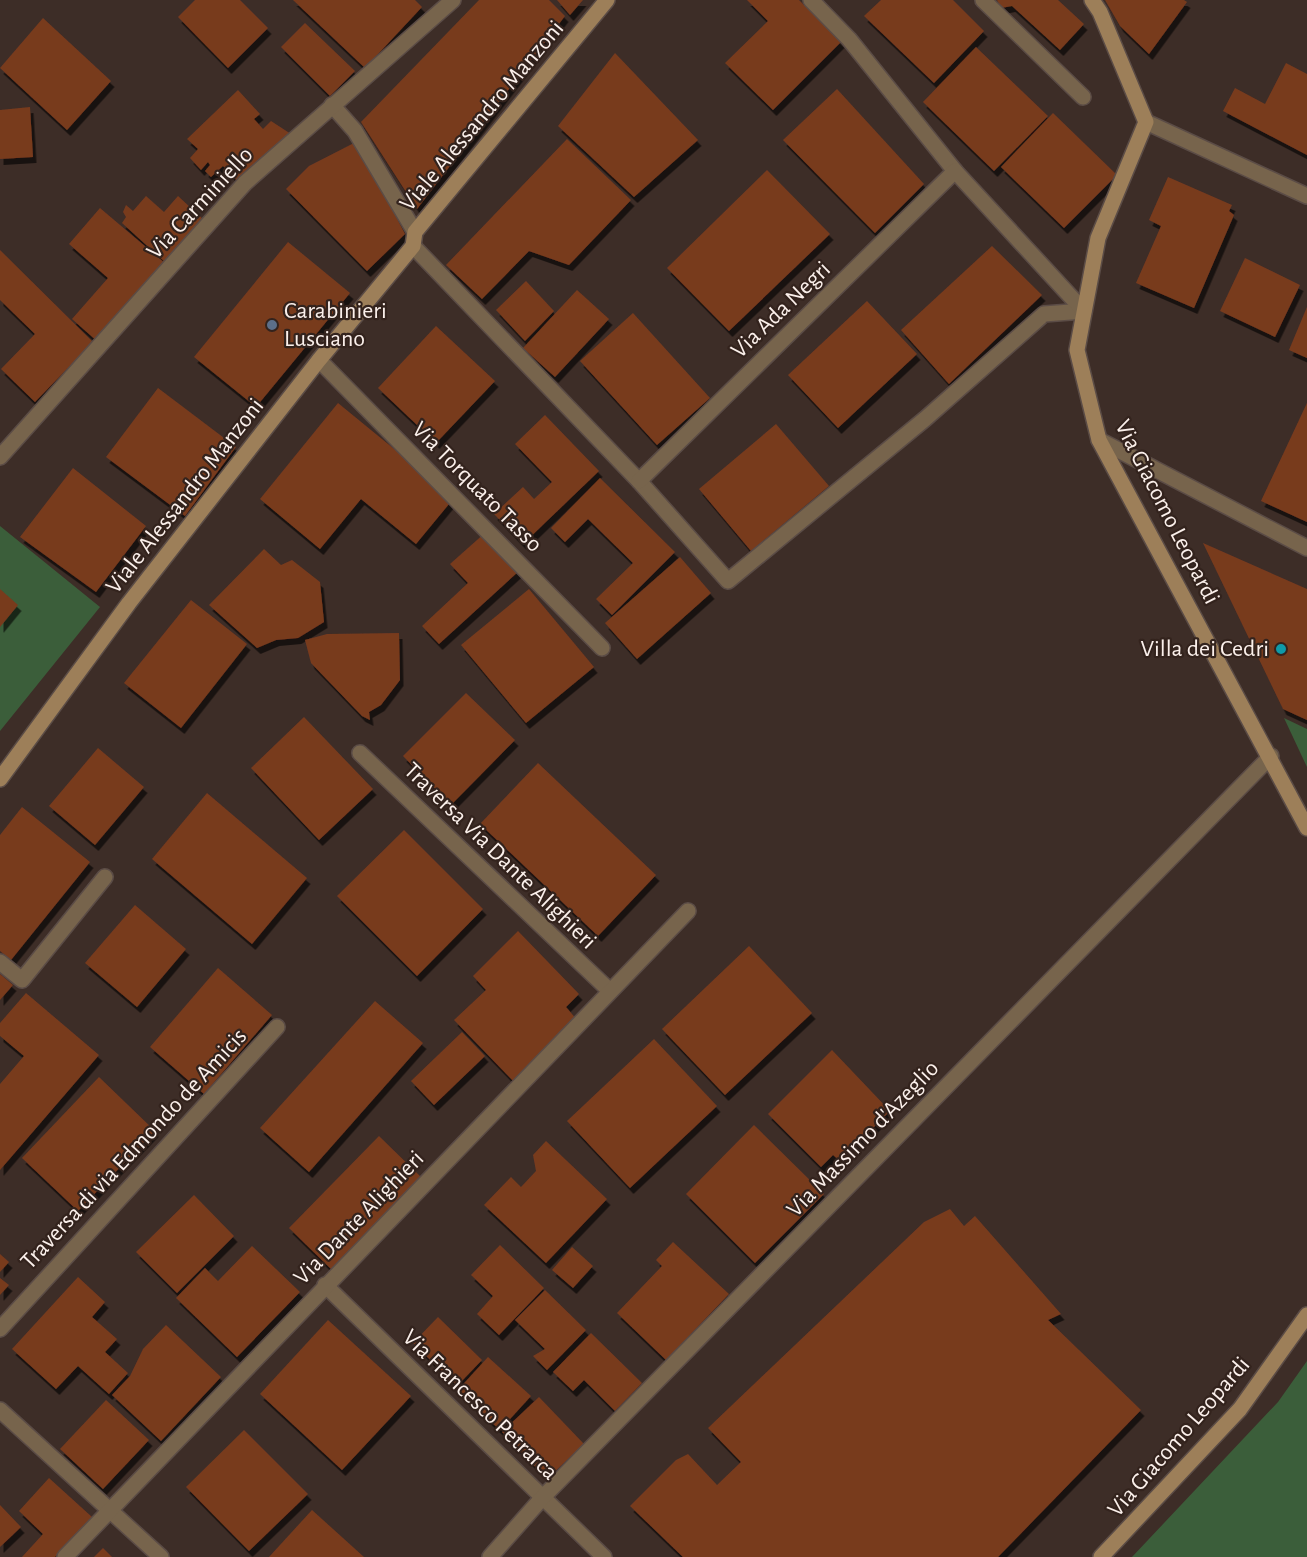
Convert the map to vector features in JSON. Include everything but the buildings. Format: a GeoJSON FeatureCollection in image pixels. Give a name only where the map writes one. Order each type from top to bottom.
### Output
{"type":"FeatureCollection","features":[{"type":"Feature","properties":{"kind":"street","name":"Via Carminiello"},"geometry":{"type":"LineString","coordinates":[[0,457],[245,183],[453,0]]}},
{"type":"Feature","properties":{"kind":"street","name":"Viale Alessandro Manzoni"},"geometry":{"type":"LineString","coordinates":[[0,779],[129,603],[414,239],[607,0]]}},
{"type":"Feature","properties":{"kind":"street"},"geometry":{"type":"LineString","coordinates":[[811,0],[849,39],[955,171],[1084,311]]}},
{"type":"Feature","properties":{"kind":"street"},"geometry":{"type":"LineString","coordinates":[[983,0],[1083,98]]}},
{"type":"Feature","properties":{"kind":"street"},"geometry":{"type":"LineString","coordinates":[[1092,0],[1100,12],[1146,122],[1307,196]]}},
{"type":"Feature","properties":{"kind":"street","name":"Viale Alessandro Manzoni"},"geometry":{"type":"LineString","coordinates":[[332,105],[355,131],[414,239],[639,481],[728,581],[926,419],[1044,314],[1084,311]]}},
{"type":"Feature","properties":{"kind":"street","name":"Via Giacomo Leopardi"},"geometry":{"type":"LineString","coordinates":[[1146,122],[1098,238],[1077,350],[1099,440],[1271,756],[1307,828]]}},
{"type":"Feature","properties":{"kind":"street","name":"Via Ada Negri"},"geometry":{"type":"LineString","coordinates":[[639,481],[955,171]]}},
{"type":"Feature","properties":{"kind":"street","name":"Via Torquato Tasso"},"geometry":{"type":"LineString","coordinates":[[320,360],[602,648]]}},
{"type":"Feature","properties":{"kind":"street"},"geometry":{"type":"LineString","coordinates":[[1099,440],[1307,548]]}},
{"type":"Feature","properties":{"kind":"street","name":"Traversa Via Dante Alighieri"},"geometry":{"type":"LineString","coordinates":[[360,753],[610,991]]}},
{"type":"Feature","properties":{"kind":"street","name":"Via Massimo d'Azeglio"},"geometry":{"type":"LineString","coordinates":[[490,1557],[543,1497],[1271,756]]}},
{"type":"Feature","properties":{"kind":"street"},"geometry":{"type":"LineString","coordinates":[[0,962],[22,980],[105,878]]}},
{"type":"Feature","properties":{"kind":"street","name":"Via Dante Alighieri"},"geometry":{"type":"LineString","coordinates":[[65,1557],[688,911]]}},
{"type":"Feature","properties":{"kind":"street","name":"Traversa di via Edmondo de Amicis"},"geometry":{"type":"LineString","coordinates":[[0,1329],[277,1027]]}},
{"type":"Feature","properties":{"kind":"street","name":"Via Francesco Petrarca"},"geometry":{"type":"LineString","coordinates":[[325,1285],[604,1557]]}},
{"type":"Feature","properties":{"kind":"street","name":"Via Giacomo Leopardi"},"geometry":{"type":"LineString","coordinates":[[1101,1557],[1240,1409],[1307,1315]]}},
{"type":"Feature","properties":{"kind":"street"},"geometry":{"type":"LineString","coordinates":[[0,1410],[161,1557]]}},
{"type":"Feature","properties":{"kind":"green space"},"geometry":{"type":"Polygon","coordinates":[[[0,526],[100,607],[0,731],[0,526]]]}},
{"type":"Feature","properties":{"kind":"green space"},"geometry":{"type":"Polygon","coordinates":[[[1284,718],[1307,729],[1307,767],[1284,718]]]}},
{"type":"Feature","properties":{"kind":"green space"},"geometry":{"type":"Polygon","coordinates":[[[1307,1361],[1307,1557],[1132,1557],[1278,1402],[1307,1361]]]}},
{"type":"Feature","properties":{"kind":"place","name":"Carabinieri Lusciano"},"geometry":{"type":"Point","coordinates":[272,325]}},
{"type":"Feature","properties":{"kind":"place","name":"Villa dei Cedri"},"geometry":{"type":"Point","coordinates":[1281,649]}}]}
